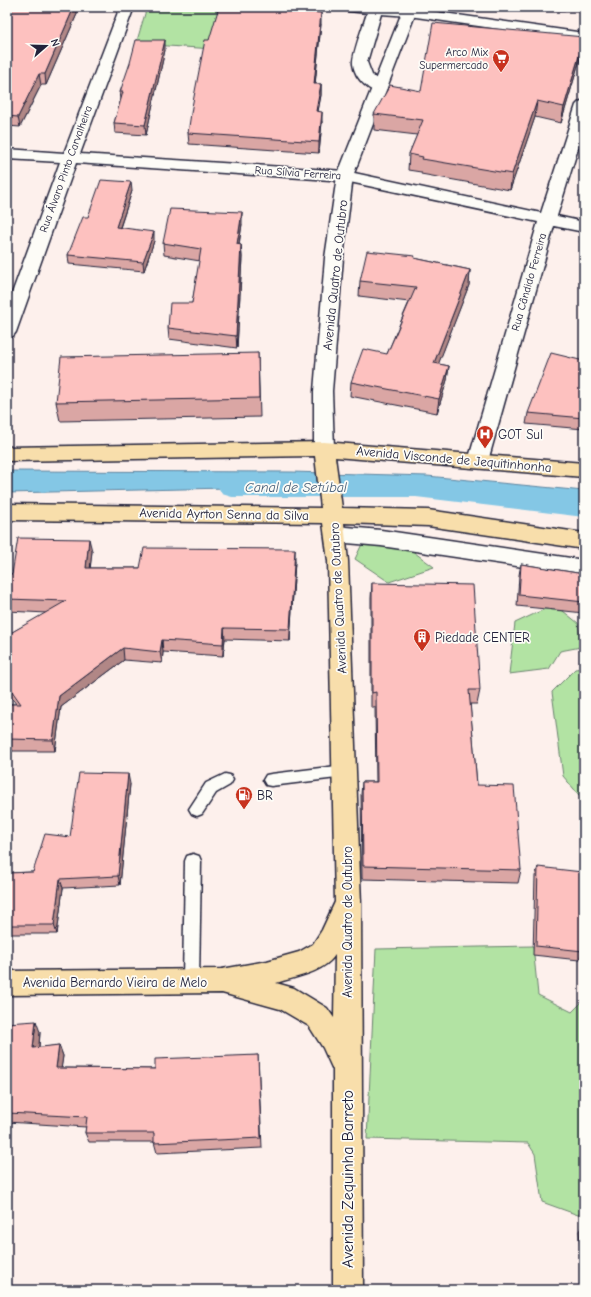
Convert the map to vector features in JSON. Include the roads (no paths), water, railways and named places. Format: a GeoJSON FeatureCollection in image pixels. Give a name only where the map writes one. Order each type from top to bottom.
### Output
{"type":"FeatureCollection","features":[{"type":"Feature","properties":{"kind":"main road"},"geometry":{"type":"LineString","coordinates":[[7,454],[324,449]]}},
{"type":"Feature","properties":{"kind":"main road","name":"Avenida Visconde de Jequitinhonha"},"geometry":{"type":"LineString","coordinates":[[324,449],[584,470]]}},
{"type":"Feature","properties":{"kind":"main road","name":"Avenida Quatro de Outubro"},"geometry":{"type":"LineString","coordinates":[[324,449],[331,495],[338,561],[348,904],[347,1068]]}},
{"type":"Feature","properties":{"kind":"main road","name":"Avenida Ayrton Senna da Silva"},"geometry":{"type":"LineString","coordinates":[[7,512],[334,524],[428,518],[584,541]]}},
{"type":"Feature","properties":{"kind":"main road","name":"Avenida Bernardo Vieira de Melo"},"geometry":{"type":"LineString","coordinates":[[7,983],[222,981],[286,968],[305,962],[322,952],[331,938],[348,904]]}},
{"type":"Feature","properties":{"kind":"main road","name":"Avenida Bernardo Vieira de Melo"},"geometry":{"type":"LineString","coordinates":[[222,981],[260,992],[285,997],[318,1017],[332,1039],[347,1068]]}},
{"type":"Feature","properties":{"kind":"main road","name":"Avenida Zequinha Barreto"},"geometry":{"type":"LineString","coordinates":[[347,1068],[348,1290]]}},
{"type":"Feature","properties":{"kind":"street","name":"Rua Álvaro Pinto Carvalheira"},"geometry":{"type":"LineString","coordinates":[[7,332],[127,7]]}},
{"type":"Feature","properties":{"kind":"street"},"geometry":{"type":"LineString","coordinates":[[346,7],[410,9],[584,37]]}},
{"type":"Feature","properties":{"kind":"street"},"geometry":{"type":"LineString","coordinates":[[376,8],[360,62],[365,78],[379,88]]}},
{"type":"Feature","properties":{"kind":"street","name":"Avenida Quatro de Outubro"},"geometry":{"type":"LineString","coordinates":[[324,449],[323,391],[334,258],[346,176],[410,9]]}},
{"type":"Feature","properties":{"kind":"street","name":"Rua Cândido Ferreira"},"geometry":{"type":"LineString","coordinates":[[478,461],[547,220],[584,105]]}},
{"type":"Feature","properties":{"kind":"street","name":"Rua Sílvia Ferreira"},"geometry":{"type":"LineString","coordinates":[[7,154],[346,176],[584,227]]}},
{"type":"Feature","properties":{"kind":"street","name":"Avenida Ayrton Senna da Silva"},"geometry":{"type":"LineString","coordinates":[[334,524],[381,538],[584,568]]}},
{"type":"Feature","properties":{"kind":"lane"},"geometry":{"type":"LineString","coordinates":[[271,780],[345,771]]}},
{"type":"Feature","properties":{"kind":"lane"},"geometry":{"type":"LineString","coordinates":[[197,809],[211,788],[225,780]]}},
{"type":"Feature","properties":{"kind":"lane"},"geometry":{"type":"LineString","coordinates":[[191,981],[193,861]]}},
{"type":"Feature","properties":{"kind":"water"},"geometry":{"type":"Polygon","coordinates":[[[7,471],[292,472],[427,476],[584,491],[584,506],[416,487],[272,487],[7,493],[7,471]]]}},
{"type":"Feature","properties":{"kind":"waterway","name":"Canal de Setúbal"},"geometry":{"type":"LineString","coordinates":[[232,487],[416,487],[584,506]]}},
{"type":"Feature","properties":{"kind":"place","name":"Arco Mix Supermercado"},"geometry":{"type":"Point","coordinates":[501,73]}},
{"type":"Feature","properties":{"kind":"place","name":"GOT Sul"},"geometry":{"type":"Point","coordinates":[485,449]}},
{"type":"Feature","properties":{"kind":"place","name":"Piedade CENTER"},"geometry":{"type":"Point","coordinates":[422,652]}},
{"type":"Feature","properties":{"kind":"place","name":"BR"},"geometry":{"type":"Point","coordinates":[244,810]}}]}
